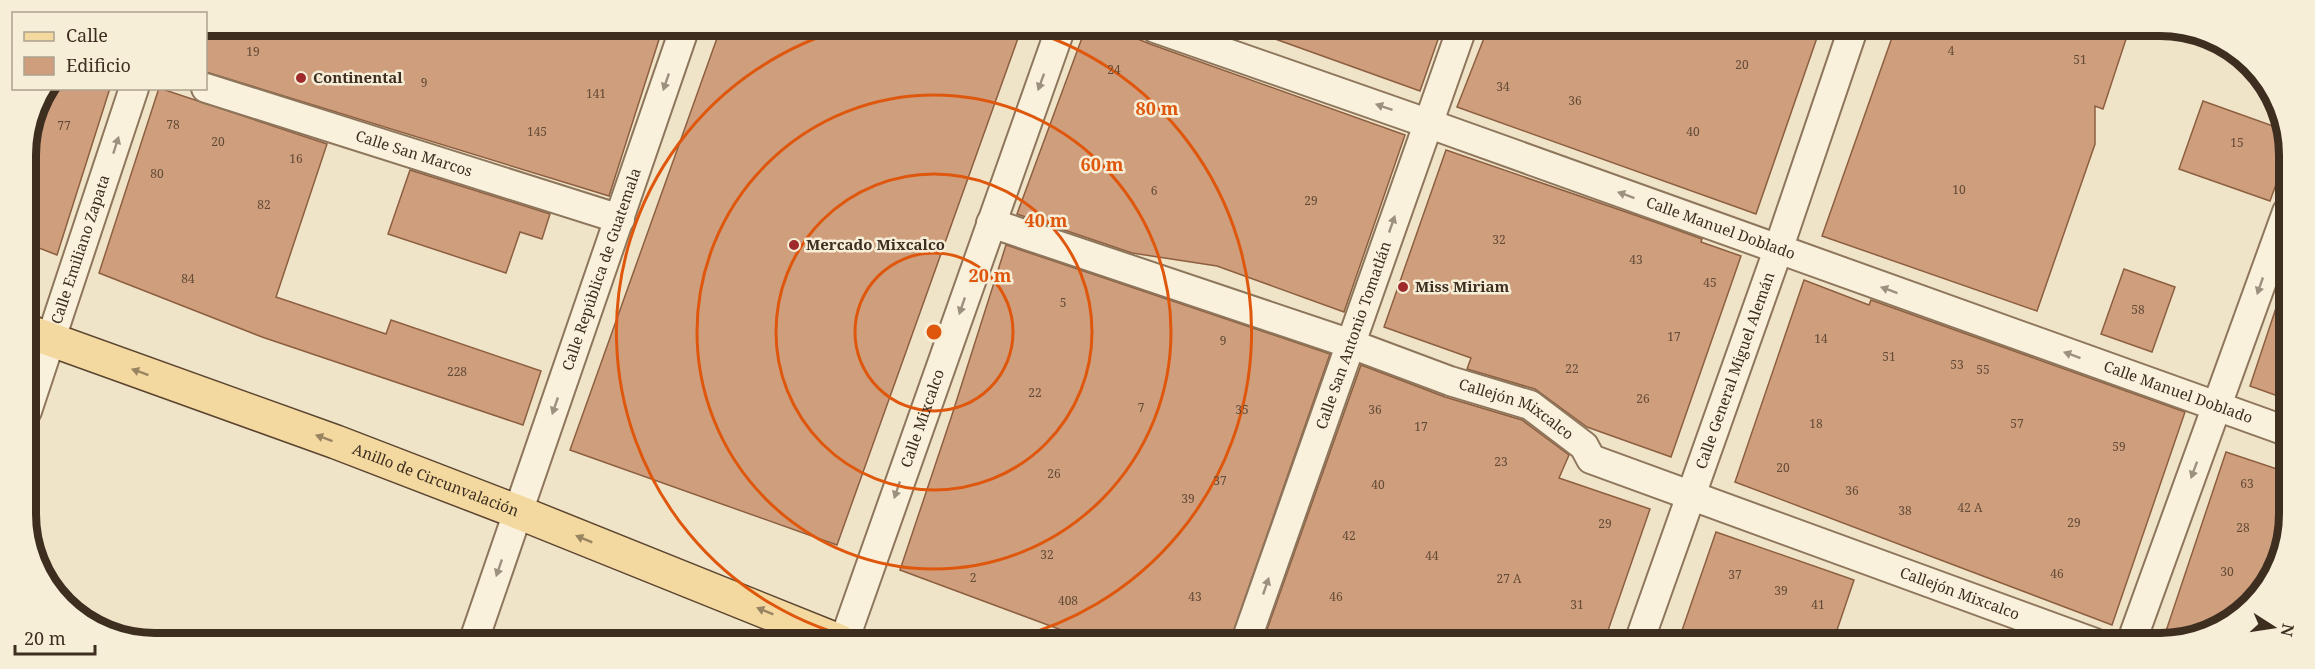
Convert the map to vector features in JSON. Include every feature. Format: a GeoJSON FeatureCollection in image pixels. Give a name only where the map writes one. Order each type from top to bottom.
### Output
{"type":"FeatureCollection","features":[{"type":"Feature","properties":{"kind":"main road","name":"Anillo de Circunvalación"},"geometry":{"type":"LineString","coordinates":[[39,336],[336,442],[518,512],[819,633]]}},
{"type":"Feature","properties":{"kind":"street","name":"Calle República de Guatemala"},"geometry":{"type":"LineString","coordinates":[[476,633],[682,36]]}},
{"type":"Feature","properties":{"kind":"street","name":"Calle Mixcalco"},"geometry":{"type":"LineString","coordinates":[[847,633],[1058,36]]}},
{"type":"Feature","properties":{"kind":"street","name":"Calle Manuel Doblado"},"geometry":{"type":"LineString","coordinates":[[1178,36],[2279,428]]}},
{"type":"Feature","properties":{"kind":"street","name":"Calle San Antonio Tomatlán"},"geometry":{"type":"LineString","coordinates":[[1249,633],[1458,36]]}},
{"type":"Feature","properties":{"kind":"street","name":"Calle General Miguel Alemán"},"geometry":{"type":"LineString","coordinates":[[1643,633],[1851,36]]}},
{"type":"Feature","properties":{"kind":"street","name":"Calle San Marcos"},"geometry":{"type":"LineString","coordinates":[[207,88],[620,219]]}},
{"type":"Feature","properties":{"kind":"street","name":"Calle Emiliano Zapata"},"geometry":{"type":"LineString","coordinates":[[36,355],[39,336],[133,90]]}},
{"type":"Feature","properties":{"kind":"street","name":"Callejón Mixcalco"},"geometry":{"type":"LineString","coordinates":[[991,223],[1351,344],[1450,381],[1530,405],[1584,446],[1591,459],[2068,633]]}},
{"type":"Feature","properties":{"kind":"street"},"geometry":{"type":"LineString","coordinates":[[2135,633],[2279,234]]}},
{"type":"Feature","properties":{"kind":"building"},"geometry":{"type":"Polygon","coordinates":[[[207,36],[660,36],[609,196],[207,72],[207,36]]]}},
{"type":"Feature","properties":{"kind":"building","name":"Mercado Mixcalco"},"geometry":{"type":"Polygon","coordinates":[[[718,36],[1019,36],[837,545],[570,450],[718,36]]]}},
{"type":"Feature","properties":{"kind":"building"},"geometry":{"type":"Polygon","coordinates":[[[1083,36],[1130,36],[1405,135],[1344,312],[1217,266],[1132,253],[1017,214],[1083,36]]]}},
{"type":"Feature","properties":{"kind":"building"},"geometry":{"type":"Polygon","coordinates":[[[1267,36],[1439,36],[1420,91],[1267,36]]]}},
{"type":"Feature","properties":{"kind":"building"},"geometry":{"type":"Polygon","coordinates":[[[1485,36],[1818,36],[1756,214],[1457,107],[1485,36]]]}},
{"type":"Feature","properties":{"kind":"building"},"geometry":{"type":"Polygon","coordinates":[[[1893,36],[2127,36],[2103,109],[2095,106],[2095,144],[2037,311],[1822,236],[1893,36]]]}},
{"type":"Feature","properties":{"kind":"building"},"geometry":{"type":"Polygon","coordinates":[[[55,90],[109,90],[57,255],[36,247],[36,148],[40,124],[55,90]]]}},
{"type":"Feature","properties":{"kind":"building"},"geometry":{"type":"Polygon","coordinates":[[[158,90],[165,90],[327,144],[276,297],[386,334],[391,320],[541,371],[523,425],[262,337],[99,273],[158,90]]]}},
{"type":"Feature","properties":{"kind":"building"},"geometry":{"type":"Polygon","coordinates":[[[2203,101],[2276,127],[2279,148],[2279,176],[2270,201],[2179,169],[2203,101]]]}},
{"type":"Feature","properties":{"kind":"building"},"geometry":{"type":"Polygon","coordinates":[[[1446,150],[1655,222],[1741,256],[1671,457],[1587,427],[1535,389],[1467,369],[1471,358],[1384,327],[1446,150]]]}},
{"type":"Feature","properties":{"kind":"building"},"geometry":{"type":"Polygon","coordinates":[[[410,170],[550,214],[542,239],[520,232],[506,273],[388,234],[410,170]]]}},
{"type":"Feature","properties":{"kind":"building"},"geometry":{"type":"Polygon","coordinates":[[[1006,245],[1330,354],[1233,633],[1069,633],[900,570],[1006,245]]]}},
{"type":"Feature","properties":{"kind":"building"},"geometry":{"type":"Polygon","coordinates":[[[2124,269],[2175,287],[2152,352],[2101,334],[2124,269]]]}},
{"type":"Feature","properties":{"kind":"building"},"geometry":{"type":"Polygon","coordinates":[[[1804,280],[1869,305],[1871,300],[2185,412],[2112,625],[1735,482],[1804,280]]]}},
{"type":"Feature","properties":{"kind":"building"},"geometry":{"type":"Polygon","coordinates":[[[2279,299],[2279,396],[2250,386],[2279,299]]]}},
{"type":"Feature","properties":{"kind":"building"},"geometry":{"type":"Polygon","coordinates":[[[1361,365],[1445,397],[1522,420],[1569,455],[1559,478],[1650,509],[1607,633],[1266,633],[1361,365]]]}},
{"type":"Feature","properties":{"kind":"building"},"geometry":{"type":"Polygon","coordinates":[[[2226,452],[2279,470],[2278,529],[2273,552],[2259,580],[2238,603],[2219,617],[2191,629],[2167,633],[2226,452]]]}},
{"type":"Feature","properties":{"kind":"building"},"geometry":{"type":"Polygon","coordinates":[[[1716,532],[1854,580],[1837,633],[1681,633],[1716,532]]]}},
{"type":"Feature","properties":{"kind":"place","name":"Continental"},"geometry":{"type":"Point","coordinates":[301,78]}},
{"type":"Feature","properties":{"kind":"place","name":"Mercado Mixcalco"},"geometry":{"type":"Point","coordinates":[794,245]}},
{"type":"Feature","properties":{"kind":"place","name":"Miss Miriam"},"geometry":{"type":"Point","coordinates":[1403,287]}}]}
